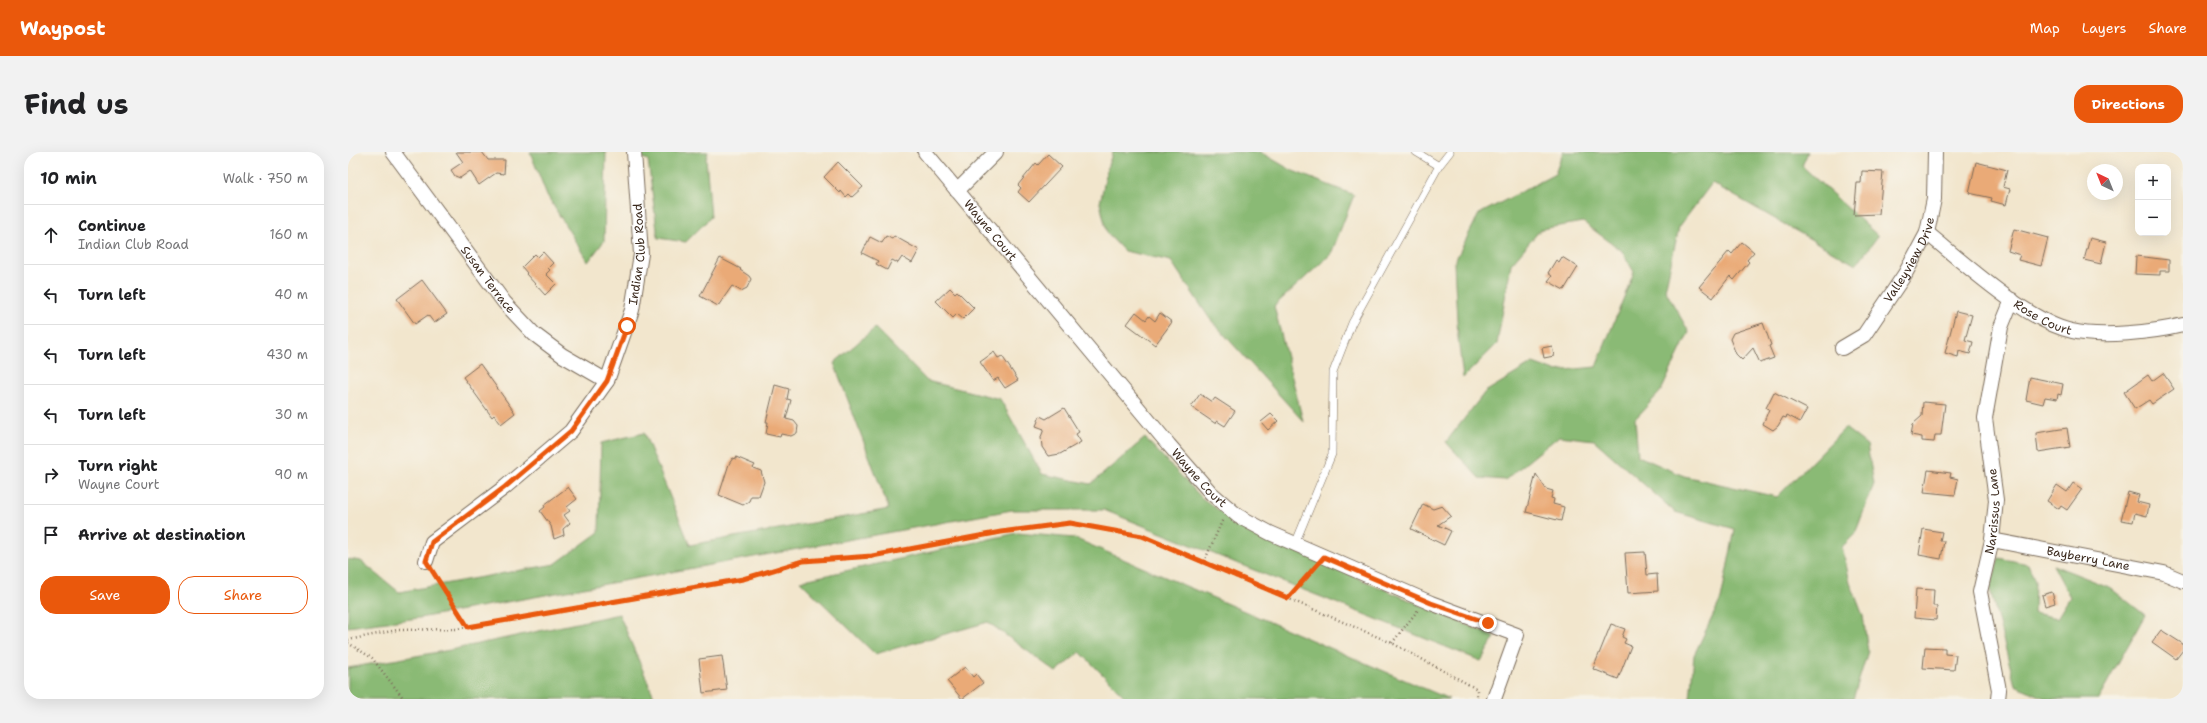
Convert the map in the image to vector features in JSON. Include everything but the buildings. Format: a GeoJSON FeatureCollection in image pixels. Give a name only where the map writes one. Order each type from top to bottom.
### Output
{"type":"FeatureCollection","features":[{"type":"Feature","properties":{"kind":"street","name":"Susan Terrace"},"geometry":{"type":"LineString","coordinates":[[393,152],[504,302],[529,329],[562,355],[607,381]]}},
{"type":"Feature","properties":{"kind":"street","name":"Indian Club Road"},"geometry":{"type":"LineString","coordinates":[[426,561],[432,542],[505,487],[571,431],[607,381],[632,310],[641,254],[634,152]]}},
{"type":"Feature","properties":{"kind":"street","name":"Wayne Court"},"geometry":{"type":"LineString","coordinates":[[925,152],[1169,445],[1211,493],[1228,508],[1238,516],[1270,533],[1324,557],[1426,601],[1517,635],[1494,699]]}},
{"type":"Feature","properties":{"kind":"street"},"geometry":{"type":"LineString","coordinates":[[957,191],[996,152]]}},
{"type":"Feature","properties":{"kind":"street","name":"Valleyview Drive"},"geometry":{"type":"LineString","coordinates":[[1842,348],[1864,335],[1905,274],[1927,233],[1934,198],[1935,152]]}},
{"type":"Feature","properties":{"kind":"street","name":"Rose Court"},"geometry":{"type":"LineString","coordinates":[[1927,233],[2012,300],[2045,321],[2070,331],[2094,335],[2170,328],[2183,325]]}},
{"type":"Feature","properties":{"kind":"street","name":"Narcissus Lane"},"geometry":{"type":"LineString","coordinates":[[1998,699],[1999,690],[1980,592],[1992,540],[1996,500],[1985,418],[2001,327],[2012,300]]}},
{"type":"Feature","properties":{"kind":"street","name":"Bayberry Lane"},"geometry":{"type":"LineString","coordinates":[[1992,540],[2164,573],[2183,581]]}},
{"type":"Feature","properties":{"kind":"lane"},"geometry":{"type":"LineString","coordinates":[[1416,152],[1439,166]]}},
{"type":"Feature","properties":{"kind":"lane"},"geometry":{"type":"LineString","coordinates":[[1295,544],[1332,454],[1333,372],[1352,323],[1439,166],[1450,152]]}},
{"type":"Feature","properties":{"kind":"path"},"geometry":{"type":"LineString","coordinates":[[1204,562],[1228,508]]}},
{"type":"Feature","properties":{"kind":"path"},"geometry":{"type":"LineString","coordinates":[[348,641],[397,630],[456,629],[743,579],[803,561],[872,556],[1001,532],[1070,523],[1142,536],[1288,598],[1392,643],[1477,690],[1477,699]]}},
{"type":"Feature","properties":{"kind":"path"},"geometry":{"type":"LineString","coordinates":[[1288,598],[1324,557]]}},
{"type":"Feature","properties":{"kind":"path"},"geometry":{"type":"LineString","coordinates":[[426,561],[468,627]]}},
{"type":"Feature","properties":{"kind":"path"},"geometry":{"type":"LineString","coordinates":[[1392,643],[1426,601]]}},
{"type":"Feature","properties":{"kind":"path"},"geometry":{"type":"LineString","coordinates":[[348,641],[372,658],[404,699]]}},
{"type":"Feature","properties":{"kind":"green space"},"geometry":{"type":"Polygon","coordinates":[[[530,152],[606,152],[604,241],[588,262],[547,195],[530,152]]]}},
{"type":"Feature","properties":{"kind":"green space"},"geometry":{"type":"Polygon","coordinates":[[[626,152],[708,152],[706,159],[711,217],[686,242],[658,238],[648,160],[626,152]]]}},
{"type":"Feature","properties":{"kind":"green space"},"geometry":{"type":"Polygon","coordinates":[[[1113,152],[1260,152],[1293,171],[1354,195],[1331,254],[1274,306],[1303,421],[1210,319],[1171,261],[1124,251],[1107,233],[1100,203],[1108,165],[1113,152]]]}},
{"type":"Feature","properties":{"kind":"green space"},"geometry":{"type":"Polygon","coordinates":[[[1563,152],[1808,152],[1802,166],[1878,236],[1856,265],[1712,183],[1679,227],[1665,290],[1689,332],[1661,391],[1635,419],[1638,456],[1684,476],[1777,497],[1845,428],[1867,445],[1874,484],[1855,534],[1842,547],[1850,582],[1863,616],[1868,651],[1853,699],[1690,699],[1694,655],[1721,599],[1735,529],[1675,512],[1594,440],[1559,436],[1505,480],[1479,478],[1446,442],[1485,392],[1533,363],[1555,371],[1596,367],[1634,272],[1622,251],[1583,222],[1541,229],[1511,264],[1497,344],[1463,378],[1458,338],[1454,263],[1479,214],[1555,174],[1563,152]]]}},
{"type":"Feature","properties":{"kind":"green space"},"geometry":{"type":"Polygon","coordinates":[[[875,328],[927,381],[1000,399],[1042,474],[1091,484],[1145,438],[1202,498],[1244,529],[1495,637],[1481,661],[1104,510],[1012,510],[419,618],[348,627],[348,559],[361,561],[399,592],[555,564],[599,532],[601,443],[644,433],[690,545],[889,509],[834,363],[875,328]]]}},
{"type":"Feature","properties":{"kind":"green space"},"geometry":{"type":"Polygon","coordinates":[[[1017,533],[1074,538],[1449,699],[1127,699],[1080,652],[1056,672],[988,622],[875,654],[800,581],[1017,533]]]}},
{"type":"Feature","properties":{"kind":"green space"},"geometry":{"type":"Polygon","coordinates":[[[1999,558],[2028,564],[2035,581],[2034,613],[2057,618],[2070,597],[2053,565],[2109,587],[2145,615],[2098,699],[2047,699],[2015,685],[1990,589],[1999,558]]]}},
{"type":"Feature","properties":{"kind":"green space"},"geometry":{"type":"Polygon","coordinates":[[[619,614],[655,699],[348,699],[348,668],[450,650],[619,614]]]}},
{"type":"Feature","properties":{"kind":"route"},"geometry":{"type":"LineString","coordinates":[[627,326],[620,349],[607,381],[591,406],[571,431],[549,452],[432,542],[426,561],[468,627],[743,579],[803,561],[872,556],[1001,532],[1070,523],[1142,536],[1288,598],[1324,557],[1431,603],[1488,623]]}}]}
